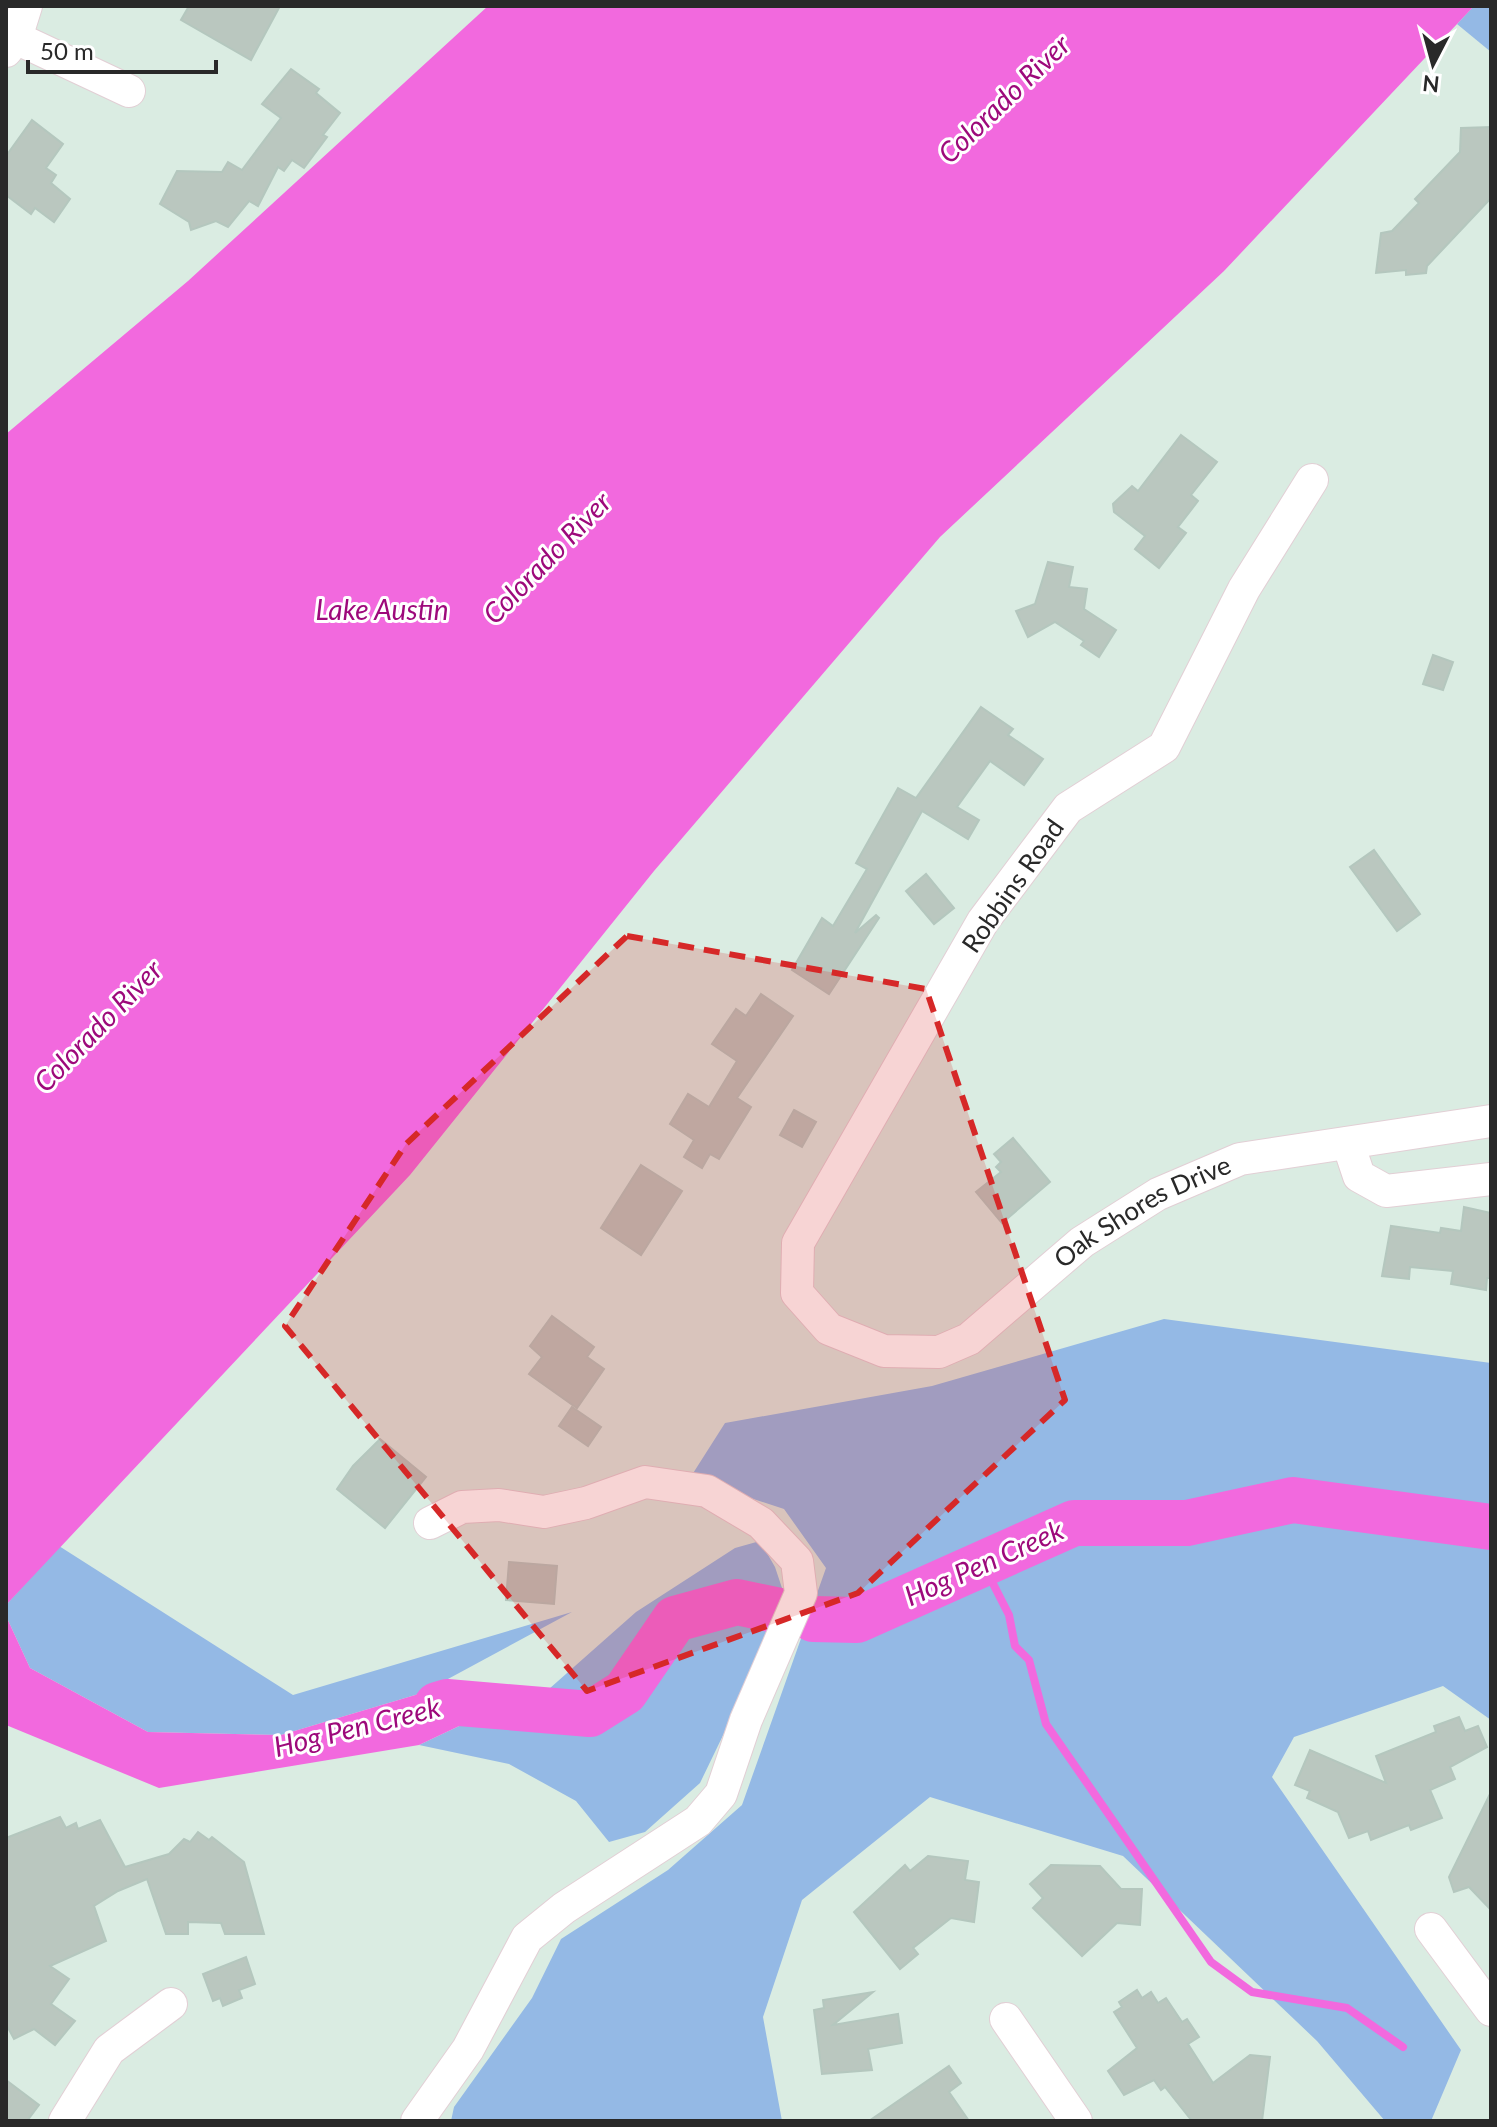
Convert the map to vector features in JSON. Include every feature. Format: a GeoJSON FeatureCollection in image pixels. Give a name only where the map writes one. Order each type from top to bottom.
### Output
{"type":"FeatureCollection","features":[{"type":"Feature","properties":{"kind":"street"},"geometry":{"type":"LineString","coordinates":[[26,6],[11,45],[129,91]]}},
{"type":"Feature","properties":{"kind":"street","name":"Robbins Road"},"geometry":{"type":"LineString","coordinates":[[829,1329],[797,1293],[798,1243],[983,921],[1068,808],[1164,747],[1244,589],[1312,480]]}},
{"type":"Feature","properties":{"kind":"street","name":"Oak Shores Drive"},"geometry":{"type":"LineString","coordinates":[[829,1329],[884,1351],[939,1352],[969,1339],[1082,1242],[1158,1194],[1240,1159],[1491,1121]]}},
{"type":"Feature","properties":{"kind":"street"},"geometry":{"type":"LineString","coordinates":[[1348,1143],[1359,1176],[1386,1191],[1491,1179]]}},
{"type":"Feature","properties":{"kind":"street"},"geometry":{"type":"LineString","coordinates":[[417,2121],[468,2049],[527,1938],[564,1908],[698,1821],[721,1794],[746,1720],[801,1593],[797,1561],[761,1523],[707,1491],[645,1482],[586,1503],[544,1512],[499,1505],[462,1507],[430,1523]]}},
{"type":"Feature","properties":{"kind":"street"},"geometry":{"type":"LineString","coordinates":[[1431,1929],[1491,2010]]}},
{"type":"Feature","properties":{"kind":"street"},"geometry":{"type":"LineString","coordinates":[[65,2121],[109,2050],[171,2004]]}},
{"type":"Feature","properties":{"kind":"street"},"geometry":{"type":"LineString","coordinates":[[1006,2019],[1076,2121]]}},
{"type":"Feature","properties":{"kind":"highlighted area"},"geometry":{"type":"Polygon","coordinates":[[[627,936],[926,989],[1065,1400],[858,1593],[587,1691],[285,1326],[406,1144],[627,936]]]}},
{"type":"Feature","properties":{"kind":"shaded area"},"geometry":{"type":"Polygon","coordinates":[[[1474,6],[1491,6],[1491,52],[1457,24],[1474,6]]]}},
{"type":"Feature","properties":{"kind":"shaded area"},"geometry":{"type":"Polygon","coordinates":[[[1164,1319],[1491,1363],[1491,1720],[1443,1686],[1294,1737],[1272,1777],[1461,2050],[1431,2121],[1385,2121],[1317,2041],[1123,1856],[930,1797],[802,1900],[763,2017],[782,2121],[451,2121],[454,2107],[532,1998],[561,1939],[668,1870],[742,1805],[826,1568],[784,1509],[690,1478],[725,1423],[932,1386],[1164,1319]]]}},
{"type":"Feature","properties":{"kind":"shaded area"},"geometry":{"type":"Polygon","coordinates":[[[760,1541],[775,1567],[787,1603],[700,1783],[645,1832],[609,1842],[576,1801],[509,1764],[419,1745],[512,1701],[549,1689],[636,1612],[735,1548],[760,1541]]]}},
{"type":"Feature","properties":{"kind":"shaded area"},"geometry":{"type":"Polygon","coordinates":[[[59,1546],[293,1695],[572,1612],[422,1693],[281,1735],[148,1732],[30,1668],[6,1616],[6,1605],[59,1546]]]}},
{"type":"Feature","properties":{"kind":"water","name":"Lake Austin"},"geometry":{"type":"Polygon","coordinates":[[[488,6],[1474,6],[1224,271],[940,537],[654,871],[410,1175],[6,1605],[6,434],[188,281],[488,6]]]}},
{"type":"Feature","properties":{"kind":"water"},"geometry":{"type":"Polygon","coordinates":[[[6,1616],[30,1668],[148,1732],[281,1735],[422,1693],[512,1701],[419,1745],[159,1788],[6,1725],[6,1616]]]}},
{"type":"Feature","properties":{"kind":"building"},"geometry":{"type":"Polygon","coordinates":[[[189,6],[280,6],[251,60],[181,20],[189,6]]]}},
{"type":"Feature","properties":{"kind":"building"},"geometry":{"type":"Polygon","coordinates":[[[291,69],[319,89],[316,93],[340,113],[323,135],[327,137],[304,168],[292,160],[284,171],[278,167],[258,206],[249,201],[228,227],[216,221],[191,230],[189,222],[160,204],[177,171],[222,172],[228,162],[242,170],[281,118],[262,104],[291,69]]]}},
{"type":"Feature","properties":{"kind":"building"},"geometry":{"type":"Polygon","coordinates":[[[32,120],[63,144],[46,168],[56,175],[51,183],[70,199],[54,222],[35,208],[31,214],[6,195],[6,156],[32,120]]]}},
{"type":"Feature","properties":{"kind":"building"},"geometry":{"type":"Polygon","coordinates":[[[1491,127],[1491,198],[1427,266],[1426,273],[1406,275],[1406,270],[1376,273],[1381,233],[1392,231],[1419,203],[1415,199],[1460,152],[1461,128],[1491,127]]]}},
{"type":"Feature","properties":{"kind":"building"},"geometry":{"type":"Polygon","coordinates":[[[1181,435],[1217,462],[1191,495],[1198,501],[1178,527],[1186,533],[1159,568],[1135,549],[1145,536],[1114,512],[1113,504],[1132,486],[1138,491],[1181,435]]]}},
{"type":"Feature","properties":{"kind":"building"},"geometry":{"type":"Polygon","coordinates":[[[1048,562],[1073,567],[1069,587],[1087,589],[1084,609],[1116,630],[1099,657],[1081,645],[1084,641],[1055,622],[1028,637],[1016,611],[1035,604],[1048,562]]]}},
{"type":"Feature","properties":{"kind":"building"},"geometry":{"type":"Polygon","coordinates":[[[1433,655],[1453,662],[1443,690],[1423,684],[1433,655]]]}},
{"type":"Feature","properties":{"kind":"building"},"geometry":{"type":"Polygon","coordinates":[[[981,707],[1013,729],[1008,735],[1043,759],[1024,785],[990,761],[957,807],[979,820],[968,839],[922,811],[855,933],[876,915],[879,918],[829,994],[792,970],[822,918],[833,926],[867,869],[856,863],[898,788],[916,798],[981,707]]]}},
{"type":"Feature","properties":{"kind":"building"},"geometry":{"type":"Polygon","coordinates":[[[1374,850],[1420,914],[1397,931],[1350,867],[1374,850]]]}},
{"type":"Feature","properties":{"kind":"building"},"geometry":{"type":"Polygon","coordinates":[[[926,874],[954,908],[934,924],[906,891],[926,874]]]}},
{"type":"Feature","properties":{"kind":"building"},"geometry":{"type":"Polygon","coordinates":[[[761,994],[793,1016],[737,1098],[751,1107],[719,1159],[710,1154],[702,1168],[684,1157],[694,1140],[670,1124],[688,1094],[709,1107],[737,1061],[712,1044],[736,1009],[746,1016],[761,994]]]}},
{"type":"Feature","properties":{"kind":"building"},"geometry":{"type":"Polygon","coordinates":[[[794,1110],[816,1122],[802,1147],[780,1135],[794,1110]]]}},
{"type":"Feature","properties":{"kind":"building"},"geometry":{"type":"Polygon","coordinates":[[[1013,1138],[1050,1182],[1002,1223],[976,1192],[1001,1172],[996,1167],[1001,1162],[994,1154],[1013,1138]]]}},
{"type":"Feature","properties":{"kind":"building"},"geometry":{"type":"Polygon","coordinates":[[[641,1165],[682,1191],[641,1255],[601,1228],[641,1165]]]}},
{"type":"Feature","properties":{"kind":"building"},"geometry":{"type":"Polygon","coordinates":[[[1464,1207],[1491,1213],[1491,1278],[1487,1278],[1486,1290],[1451,1284],[1453,1271],[1410,1267],[1409,1279],[1382,1276],[1391,1226],[1440,1233],[1441,1228],[1461,1231],[1464,1207]]]}},
{"type":"Feature","properties":{"kind":"building"},"geometry":{"type":"Polygon","coordinates":[[[552,1316],[594,1347],[587,1357],[604,1369],[577,1408],[529,1374],[542,1357],[530,1346],[552,1316]]]}},
{"type":"Feature","properties":{"kind":"building"},"geometry":{"type":"Polygon","coordinates":[[[572,1407],[601,1427],[588,1446],[559,1426],[572,1407]]]}},
{"type":"Feature","properties":{"kind":"building"},"geometry":{"type":"Polygon","coordinates":[[[380,1439],[426,1477],[385,1528],[337,1489],[353,1466],[380,1439]]]}},
{"type":"Feature","properties":{"kind":"building"},"geometry":{"type":"Polygon","coordinates":[[[509,1562],[557,1566],[554,1604],[506,1600],[509,1562]]]}},
{"type":"Feature","properties":{"kind":"building"},"geometry":{"type":"Polygon","coordinates":[[[1459,1717],[1465,1731],[1478,1726],[1487,1747],[1450,1767],[1455,1779],[1430,1790],[1442,1818],[1411,1830],[1409,1825],[1371,1840],[1368,1831],[1349,1838],[1338,1812],[1307,1798],[1310,1791],[1295,1785],[1310,1750],[1386,1783],[1376,1756],[1436,1732],[1434,1726],[1459,1717]]]}},
{"type":"Feature","properties":{"kind":"building"},"geometry":{"type":"Polygon","coordinates":[[[1491,1792],[1491,1910],[1469,1887],[1454,1892],[1449,1877],[1491,1792]]]}},
{"type":"Feature","properties":{"kind":"building"},"geometry":{"type":"Polygon","coordinates":[[[60,1817],[66,1828],[76,1823],[78,1829],[100,1820],[125,1867],[169,1854],[184,1839],[190,1842],[198,1832],[209,1840],[212,1837],[244,1862],[264,1934],[225,1934],[221,1923],[188,1922],[188,1934],[166,1934],[147,1879],[118,1891],[94,1906],[106,1941],[50,1966],[69,1979],[51,2004],[75,2021],[55,2045],[34,2029],[14,2039],[6,2024],[6,1838],[60,1817]]]}},
{"type":"Feature","properties":{"kind":"building"},"geometry":{"type":"Polygon","coordinates":[[[928,1856],[968,1861],[965,1880],[979,1882],[974,1922],[951,1918],[913,1948],[918,1954],[900,1969],[854,1912],[905,1865],[910,1871],[928,1856]]]}},
{"type":"Feature","properties":{"kind":"building"},"geometry":{"type":"Polygon","coordinates":[[[1051,1865],[1100,1866],[1121,1889],[1142,1889],[1140,1925],[1117,1923],[1082,1956],[1033,1908],[1043,1898],[1030,1884],[1051,1865]]]}},
{"type":"Feature","properties":{"kind":"building"},"geometry":{"type":"Polygon","coordinates":[[[246,1957],[255,1984],[239,1990],[242,1998],[223,2006],[220,1998],[213,2001],[203,1974],[246,1957]]]}},
{"type":"Feature","properties":{"kind":"building"},"geometry":{"type":"Polygon","coordinates":[[[1137,1990],[1142,1998],[1151,1992],[1158,2003],[1166,1998],[1182,2022],[1187,2019],[1199,2037],[1188,2044],[1213,2083],[1250,2055],[1270,2057],[1262,2121],[1192,2121],[1165,2087],[1161,2090],[1154,2080],[1124,2095],[1108,2071],[1137,2048],[1114,2012],[1122,2007],[1119,2002],[1137,1990]]]}},
{"type":"Feature","properties":{"kind":"building"},"geometry":{"type":"Polygon","coordinates":[[[873,1992],[833,2025],[898,2014],[902,2043],[868,2049],[872,2070],[822,2074],[814,2010],[824,2008],[823,2000],[873,1992]]]}},
{"type":"Feature","properties":{"kind":"building"},"geometry":{"type":"Polygon","coordinates":[[[949,2066],[961,2083],[949,2092],[969,2121],[869,2121],[949,2066]]]}},
{"type":"Feature","properties":{"kind":"building"},"geometry":{"type":"Polygon","coordinates":[[[6,2080],[39,2105],[27,2121],[6,2121],[6,2080]]]}},
{"type":"Feature","properties":{"kind":"waterway","name":"Hog Pen Creek"},"geometry":{"type":"LineString","coordinates":[[813,1619],[857,1620],[1074,1523],[1187,1523],[1293,1500],[1491,1527]]}},
{"type":"Feature","properties":{"kind":"waterway"},"geometry":{"type":"LineString","coordinates":[[983,1564],[1009,1615],[1015,1646],[1029,1660],[1046,1724],[1211,1962],[1252,1992],[1347,2008],[1403,2047]]}},
{"type":"Feature","properties":{"kind":"waterway","name":"Hog Pen Creek"},"geometry":{"type":"LineString","coordinates":[[437,1705],[447,1702],[590,1714],[625,1692],[675,1619],[737,1602],[780,1611]]}},
{"type":"Feature","properties":{"kind":"water label","name":"Colorado River"},"geometry":{"type":"Point","coordinates":[1004,99]}},
{"type":"Feature","properties":{"kind":"water label","name":"Colorado River"},"geometry":{"type":"Point","coordinates":[547,558]}},
{"type":"Feature","properties":{"kind":"water label","name":"Colorado River"},"geometry":{"type":"Point","coordinates":[98,1026]}}]}
